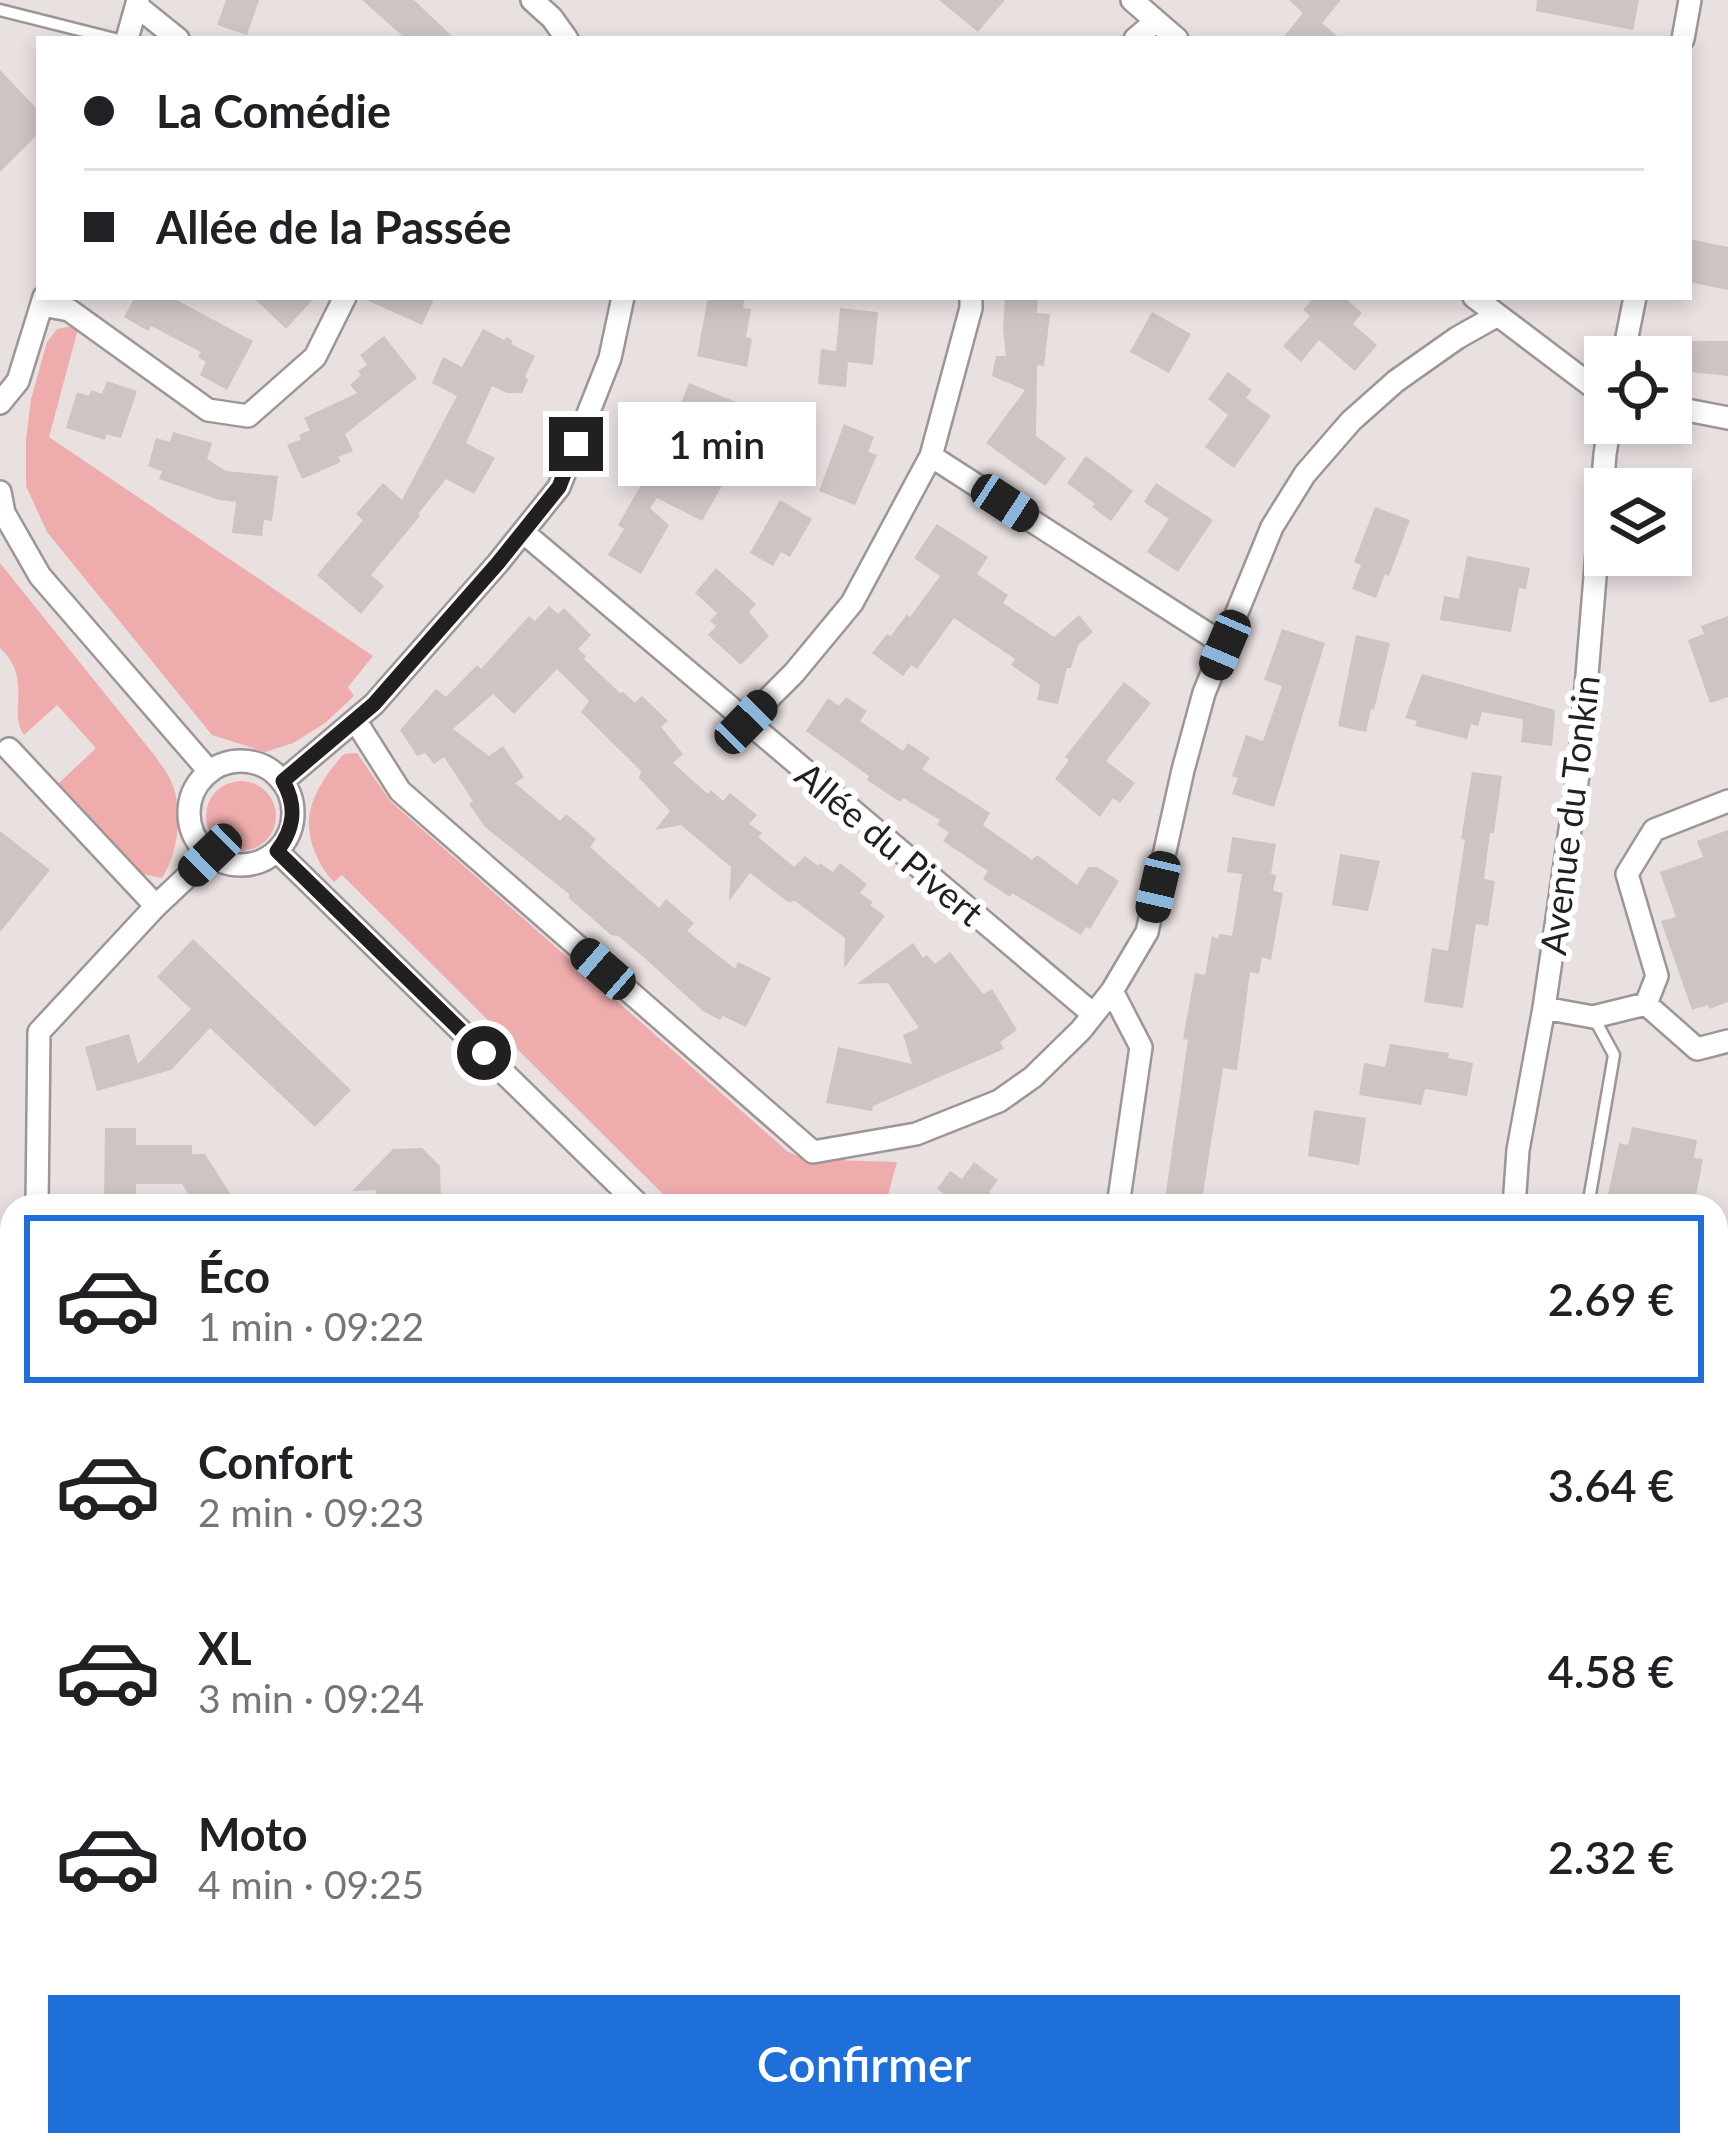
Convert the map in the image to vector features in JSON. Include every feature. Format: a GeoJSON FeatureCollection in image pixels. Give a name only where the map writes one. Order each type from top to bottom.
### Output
{"type":"FeatureCollection","features":[{"type":"Feature","properties":{"kind":"street"},"geometry":{"type":"LineString","coordinates":[[532,0],[565,36]]}},
{"type":"Feature","properties":{"kind":"street"},"geometry":{"type":"LineString","coordinates":[[1132,0],[1174,36]]}},
{"type":"Feature","properties":{"kind":"street"},"geometry":{"type":"LineString","coordinates":[[1684,36],[1690,0]]}},
{"type":"Feature","properties":{"kind":"street"},"geometry":{"type":"LineString","coordinates":[[128,36],[137,3],[175,36]]}},
{"type":"Feature","properties":{"kind":"street"},"geometry":{"type":"LineString","coordinates":[[1138,36],[1156,21]]}},
{"type":"Feature","properties":{"kind":"street"},"geometry":{"type":"LineString","coordinates":[[0,403],[18,381],[43,301],[69,310],[208,410],[248,416],[315,357],[344,300]]}},
{"type":"Feature","properties":{"kind":"street"},"geometry":{"type":"LineString","coordinates":[[283,781],[374,704],[559,487],[610,358],[622,300]]}},
{"type":"Feature","properties":{"kind":"street"},"geometry":{"type":"LineString","coordinates":[[746,722],[852,603],[931,456],[970,300]]}},
{"type":"Feature","properties":{"kind":"street"},"geometry":{"type":"LineString","coordinates":[[1477,300],[1584,380]]}},
{"type":"Feature","properties":{"kind":"street"},"geometry":{"type":"LineString","coordinates":[[1627,336],[1634,300]]}},
{"type":"Feature","properties":{"kind":"street"},"geometry":{"type":"LineString","coordinates":[[355,720],[400,791],[813,1152],[916,1134],[998,1101],[1033,1077],[1112,992],[1148,932],[1204,693],[1272,527],[1305,474],[1351,421],[1396,381],[1496,316]]}},
{"type":"Feature","properties":{"kind":"street"},"geometry":{"type":"LineString","coordinates":[[1692,411],[1728,418]]}},
{"type":"Feature","properties":{"kind":"street","name":"Avenue du Tonkin"},"geometry":{"type":"LineString","coordinates":[[1515,1194],[1580,760],[1607,444]]}},
{"type":"Feature","properties":{"kind":"street"},"geometry":{"type":"LineString","coordinates":[[931,456],[1225,645]]}},
{"type":"Feature","properties":{"kind":"street"},"geometry":{"type":"LineString","coordinates":[[0,493],[4,514],[40,576],[209,771]]}},
{"type":"Feature","properties":{"kind":"street","name":"Allée du Pivert"},"geometry":{"type":"LineString","coordinates":[[523,532],[1094,1015]]}},
{"type":"Feature","properties":{"kind":"street"},"geometry":{"type":"LineString","coordinates":[[9,749],[156,906]]}},
{"type":"Feature","properties":{"kind":"street"},"geometry":{"type":"LineString","coordinates":[[256,762],[283,781],[290,794],[292,824],[277,851],[252,864],[223,862],[210,855],[192,829],[189,814],[191,797],[209,771],[224,763],[256,762]]}},
{"type":"Feature","properties":{"kind":"street"},"geometry":{"type":"LineString","coordinates":[[1646,1004],[1657,976],[1628,874],[1654,830],[1728,801]]}},
{"type":"Feature","properties":{"kind":"street"},"geometry":{"type":"LineString","coordinates":[[277,851],[628,1194]]}},
{"type":"Feature","properties":{"kind":"street"},"geometry":{"type":"LineString","coordinates":[[37,1194],[39,1031],[210,855]]}},
{"type":"Feature","properties":{"kind":"street"},"geometry":{"type":"LineString","coordinates":[[1112,992],[1141,1047],[1120,1194]]}},
{"type":"Feature","properties":{"kind":"street"},"geometry":{"type":"LineString","coordinates":[[1544,1008],[1593,1017],[1646,1004]]}},
{"type":"Feature","properties":{"kind":"street"},"geometry":{"type":"LineString","coordinates":[[1646,1004],[1697,1049],[1728,1041]]}},
{"type":"Feature","properties":{"kind":"lane"},"geometry":{"type":"LineString","coordinates":[[0,10],[103,36]]}},
{"type":"Feature","properties":{"kind":"lane"},"geometry":{"type":"LineString","coordinates":[[1590,1194],[1613,1055],[1593,1017]]}},
{"type":"Feature","properties":{"kind":"shaded area"},"geometry":{"type":"Polygon","coordinates":[[[57,329],[78,329],[49,437],[373,656],[348,687],[354,696],[325,723],[293,743],[265,752],[212,735],[47,532],[26,486],[31,399],[47,342],[57,329]]]}},
{"type":"Feature","properties":{"kind":"shaded area"},"geometry":{"type":"Polygon","coordinates":[[[0,563],[170,778],[177,831],[162,878],[138,873],[58,784],[96,748],[57,705],[24,735],[19,726],[16,672],[0,648],[0,563]]]}},
{"type":"Feature","properties":{"kind":"shaded area"},"geometry":{"type":"Polygon","coordinates":[[[357,753],[390,801],[787,1151],[804,1159],[897,1162],[888,1194],[663,1194],[342,875],[334,882],[328,875],[311,840],[310,812],[319,788],[344,754],[357,753]]]}},
{"type":"Feature","properties":{"kind":"shaded area"},"geometry":{"type":"Polygon","coordinates":[[[241,781],[266,791],[276,816],[266,841],[241,851],[216,841],[206,816],[216,791],[241,781]]]}},
{"type":"Feature","properties":{"kind":"building"},"geometry":{"type":"Polygon","coordinates":[[[226,0],[259,0],[247,35],[217,25],[226,0]]]}},
{"type":"Feature","properties":{"kind":"building"},"geometry":{"type":"Polygon","coordinates":[[[362,0],[414,0],[452,36],[403,36],[362,0]]]}},
{"type":"Feature","properties":{"kind":"building"},"geometry":{"type":"Polygon","coordinates":[[[939,0],[1005,0],[978,32],[939,0]]]}},
{"type":"Feature","properties":{"kind":"building"},"geometry":{"type":"Polygon","coordinates":[[[1289,0],[1341,0],[1322,23],[1337,36],[1284,36],[1303,13],[1289,0]]]}},
{"type":"Feature","properties":{"kind":"building"},"geometry":{"type":"Polygon","coordinates":[[[1537,0],[1639,0],[1633,30],[1536,11],[1537,0]]]}},
{"type":"Feature","properties":{"kind":"building"},"geometry":{"type":"Polygon","coordinates":[[[0,70],[36,108],[36,136],[0,172],[0,70]]]}},
{"type":"Feature","properties":{"kind":"building"},"geometry":{"type":"Polygon","coordinates":[[[1692,240],[1728,247],[1728,290],[1692,283],[1692,240]]]}},
{"type":"Feature","properties":{"kind":"building"},"geometry":{"type":"Polygon","coordinates":[[[133,300],[177,300],[253,341],[227,390],[200,375],[206,362],[198,357],[201,352],[124,317],[133,300]]]}},
{"type":"Feature","properties":{"kind":"building"},"geometry":{"type":"Polygon","coordinates":[[[256,300],[312,300],[286,329],[256,300]]]}},
{"type":"Feature","properties":{"kind":"building"},"geometry":{"type":"Polygon","coordinates":[[[367,300],[434,300],[422,325],[367,300]]]}},
{"type":"Feature","properties":{"kind":"building"},"geometry":{"type":"Polygon","coordinates":[[[707,300],[744,300],[743,308],[751,309],[747,367],[697,356],[707,300]]]}},
{"type":"Feature","properties":{"kind":"building"},"geometry":{"type":"Polygon","coordinates":[[[1005,300],[1038,300],[1037,313],[1050,314],[1044,366],[1037,365],[1036,436],[1066,458],[1045,486],[986,443],[1025,390],[992,376],[996,356],[1006,356],[1005,300]]]}},
{"type":"Feature","properties":{"kind":"building"},"geometry":{"type":"Polygon","coordinates":[[[1311,300],[1347,300],[1362,313],[1353,324],[1377,345],[1355,371],[1319,340],[1301,362],[1283,346],[1310,316],[1303,310],[1311,300]]]}},
{"type":"Feature","properties":{"kind":"building"},"geometry":{"type":"Polygon","coordinates":[[[840,308],[878,312],[873,365],[848,362],[846,387],[818,384],[821,349],[836,351],[840,308]]]}},
{"type":"Feature","properties":{"kind":"building"},"geometry":{"type":"Polygon","coordinates":[[[1152,312],[1191,334],[1169,373],[1130,352],[1152,312]]]}},
{"type":"Feature","properties":{"kind":"building"},"geometry":{"type":"Polygon","coordinates":[[[483,329],[504,340],[507,337],[535,356],[522,393],[492,386],[466,443],[495,458],[474,494],[446,479],[371,575],[384,586],[361,614],[317,575],[363,520],[356,514],[383,483],[402,500],[457,396],[432,383],[443,357],[462,367],[483,329]]]}},
{"type":"Feature","properties":{"kind":"building"},"geometry":{"type":"Polygon","coordinates":[[[384,336],[417,378],[345,434],[353,451],[338,457],[341,462],[302,479],[287,445],[310,430],[304,418],[357,393],[350,385],[367,365],[360,355],[384,336]]]}},
{"type":"Feature","properties":{"kind":"building"},"geometry":{"type":"Polygon","coordinates":[[[1692,341],[1728,341],[1728,376],[1692,372],[1692,341]]]}},
{"type":"Feature","properties":{"kind":"building"},"geometry":{"type":"Polygon","coordinates":[[[1228,372],[1252,390],[1246,398],[1271,416],[1234,468],[1205,447],[1228,415],[1208,399],[1228,372]]]}},
{"type":"Feature","properties":{"kind":"building"},"geometry":{"type":"Polygon","coordinates":[[[107,381],[137,391],[121,438],[106,434],[105,440],[66,428],[77,392],[102,394],[107,381]]]}},
{"type":"Feature","properties":{"kind":"building"},"geometry":{"type":"Polygon","coordinates":[[[689,383],[761,412],[746,448],[702,521],[657,498],[650,508],[669,525],[641,574],[608,555],[624,529],[618,525],[666,441],[689,383]]]}},
{"type":"Feature","properties":{"kind":"building"},"geometry":{"type":"Polygon","coordinates":[[[844,424],[874,437],[868,452],[877,455],[855,505],[819,491],[844,424]]]}},
{"type":"Feature","properties":{"kind":"building"},"geometry":{"type":"Polygon","coordinates":[[[173,432],[212,443],[207,459],[226,471],[278,476],[272,521],[264,520],[262,536],[232,533],[236,502],[159,479],[162,471],[148,466],[156,438],[170,442],[173,432]]]}},
{"type":"Feature","properties":{"kind":"building"},"geometry":{"type":"Polygon","coordinates":[[[1086,456],[1133,491],[1111,521],[1067,483],[1086,456]]]}},
{"type":"Feature","properties":{"kind":"building"},"geometry":{"type":"Polygon","coordinates":[[[1156,483],[1213,520],[1178,572],[1147,552],[1169,519],[1144,502],[1156,483]]]}},
{"type":"Feature","properties":{"kind":"building"},"geometry":{"type":"Polygon","coordinates":[[[780,500],[812,519],[790,557],[781,552],[773,566],[750,553],[780,500]]]}},
{"type":"Feature","properties":{"kind":"building"},"geometry":{"type":"Polygon","coordinates":[[[1375,507],[1410,520],[1376,598],[1352,589],[1361,565],[1354,562],[1375,507]]]}},
{"type":"Feature","properties":{"kind":"building"},"geometry":{"type":"Polygon","coordinates":[[[937,524],[988,557],[977,574],[1008,595],[1003,603],[1054,637],[1079,615],[1093,632],[1078,645],[1058,704],[1037,700],[1040,685],[1011,665],[1015,659],[954,618],[917,669],[911,665],[903,676],[872,653],[907,614],[910,617],[940,576],[914,558],[937,524]]]}},
{"type":"Feature","properties":{"kind":"building"},"geometry":{"type":"Polygon","coordinates":[[[1467,556],[1530,568],[1526,589],[1519,588],[1511,632],[1440,620],[1444,596],[1459,599],[1467,556]]]}},
{"type":"Feature","properties":{"kind":"building"},"geometry":{"type":"Polygon","coordinates":[[[716,568],[756,604],[749,612],[769,636],[741,665],[708,635],[716,626],[710,621],[717,613],[695,593],[716,568]]]}},
{"type":"Feature","properties":{"kind":"building"},"geometry":{"type":"Polygon","coordinates":[[[549,606],[558,614],[564,608],[591,635],[578,649],[584,659],[620,693],[635,703],[642,696],[668,721],[661,727],[683,754],[673,763],[708,794],[711,790],[723,801],[730,793],[757,815],[749,824],[762,833],[758,837],[794,867],[805,856],[833,872],[840,863],[867,884],[860,893],[885,916],[844,968],[845,938],[795,901],[788,902],[750,873],[729,901],[731,867],[681,825],[655,830],[670,811],[639,778],[641,771],[581,712],[589,701],[557,669],[514,714],[493,694],[453,729],[489,756],[503,746],[524,777],[515,783],[560,821],[566,814],[596,839],[590,847],[659,908],[666,899],[694,923],[687,931],[735,969],[738,962],[771,978],[746,1027],[703,1011],[485,827],[444,757],[434,764],[425,753],[417,756],[400,730],[436,689],[446,697],[477,665],[481,669],[529,616],[535,621],[549,606]]]}},
{"type":"Feature","properties":{"kind":"building"},"geometry":{"type":"Polygon","coordinates":[[[1728,616],[1728,697],[1710,703],[1688,640],[1704,634],[1701,626],[1728,616]]]}},
{"type":"Feature","properties":{"kind":"building"},"geometry":{"type":"Polygon","coordinates":[[[1282,629],[1325,643],[1274,807],[1232,794],[1238,778],[1232,776],[1246,735],[1263,741],[1282,686],[1264,680],[1282,629]]]}},
{"type":"Feature","properties":{"kind":"building"},"geometry":{"type":"Polygon","coordinates":[[[1356,635],[1390,643],[1366,732],[1338,726],[1356,635]]]}},
{"type":"Feature","properties":{"kind":"building"},"geometry":{"type":"Polygon","coordinates":[[[1422,674],[1555,710],[1552,746],[1521,742],[1523,719],[1482,712],[1478,726],[1471,724],[1467,739],[1415,726],[1417,721],[1405,718],[1422,674]]]}},
{"type":"Feature","properties":{"kind":"building"},"geometry":{"type":"Polygon","coordinates":[[[1124,682],[1151,703],[1106,761],[1135,783],[1120,803],[1113,798],[1100,817],[1055,779],[1069,760],[1065,757],[1124,682]]]}},
{"type":"Feature","properties":{"kind":"building"},"geometry":{"type":"Polygon","coordinates":[[[846,697],[867,711],[860,721],[903,751],[908,743],[930,758],[922,769],[990,813],[983,825],[1032,860],[1037,855],[1077,885],[1088,867],[1097,867],[1119,881],[1090,929],[1086,927],[1081,935],[983,879],[988,871],[943,841],[949,832],[937,825],[940,820],[903,798],[900,802],[806,731],[828,698],[839,706],[846,697]]]}},
{"type":"Feature","properties":{"kind":"building"},"geometry":{"type":"Polygon","coordinates":[[[1472,772],[1502,776],[1484,879],[1495,881],[1488,926],[1476,924],[1463,1008],[1424,1002],[1432,948],[1448,951],[1472,772]]]}},
{"type":"Feature","properties":{"kind":"building"},"geometry":{"type":"Polygon","coordinates":[[[1728,830],[1728,1002],[1692,1010],[1661,921],[1676,917],[1660,872],[1703,857],[1697,841],[1728,830]]]}},
{"type":"Feature","properties":{"kind":"building"},"geometry":{"type":"Polygon","coordinates":[[[0,831],[50,870],[0,932],[0,831]]]}},
{"type":"Feature","properties":{"kind":"building"},"geometry":{"type":"Polygon","coordinates":[[[1232,837],[1276,844],[1273,891],[1283,893],[1271,960],[1262,957],[1259,974],[1250,972],[1237,1070],[1223,1068],[1203,1194],[1166,1194],[1195,973],[1205,975],[1212,936],[1232,936],[1242,874],[1227,872],[1232,837]]]}},
{"type":"Feature","properties":{"kind":"building"},"geometry":{"type":"Polygon","coordinates":[[[1340,854],[1380,861],[1368,911],[1332,905],[1340,854]]]}},
{"type":"Feature","properties":{"kind":"building"},"geometry":{"type":"Polygon","coordinates":[[[193,939],[351,1090],[315,1127],[210,1028],[171,1070],[97,1091],[85,1047],[129,1034],[138,1064],[191,1009],[157,977],[193,939]]]}},
{"type":"Feature","properties":{"kind":"building"},"geometry":{"type":"Polygon","coordinates":[[[913,943],[923,958],[927,955],[935,964],[950,952],[983,994],[992,989],[1017,1030],[1000,1042],[1004,1049],[873,1106],[872,1111],[826,1103],[838,1047],[912,1064],[903,1035],[919,1028],[888,983],[857,984],[913,943]]]}},
{"type":"Feature","properties":{"kind":"building"},"geometry":{"type":"Polygon","coordinates":[[[1390,1044],[1449,1053],[1448,1058],[1473,1063],[1467,1096],[1425,1089],[1421,1105],[1359,1095],[1364,1063],[1385,1067],[1390,1044]]]}},
{"type":"Feature","properties":{"kind":"building"},"geometry":{"type":"Polygon","coordinates":[[[1314,1110],[1366,1118],[1359,1165],[1308,1156],[1314,1110]]]}},
{"type":"Feature","properties":{"kind":"building"},"geometry":{"type":"Polygon","coordinates":[[[1632,1127],[1697,1140],[1694,1158],[1703,1159],[1696,1194],[1608,1194],[1619,1143],[1628,1145],[1632,1127]]]}},
{"type":"Feature","properties":{"kind":"building"},"geometry":{"type":"Polygon","coordinates":[[[105,1128],[136,1128],[136,1145],[192,1145],[192,1154],[205,1154],[230,1194],[188,1194],[182,1184],[136,1184],[136,1194],[104,1194],[105,1128]]]}},
{"type":"Feature","properties":{"kind":"building"},"geometry":{"type":"Polygon","coordinates":[[[422,1148],[440,1166],[441,1194],[352,1191],[393,1149],[422,1148]]]}},
{"type":"Feature","properties":{"kind":"building"},"geometry":{"type":"Polygon","coordinates":[[[974,1162],[998,1180],[991,1194],[944,1194],[937,1189],[950,1171],[962,1179],[974,1162]]]}},
{"type":"Feature","properties":{"kind":"route"},"geometry":{"type":"LineString","coordinates":[[484,1053],[277,851],[292,824],[290,794],[283,781],[374,704],[498,563],[559,487],[576,444]]}}]}
